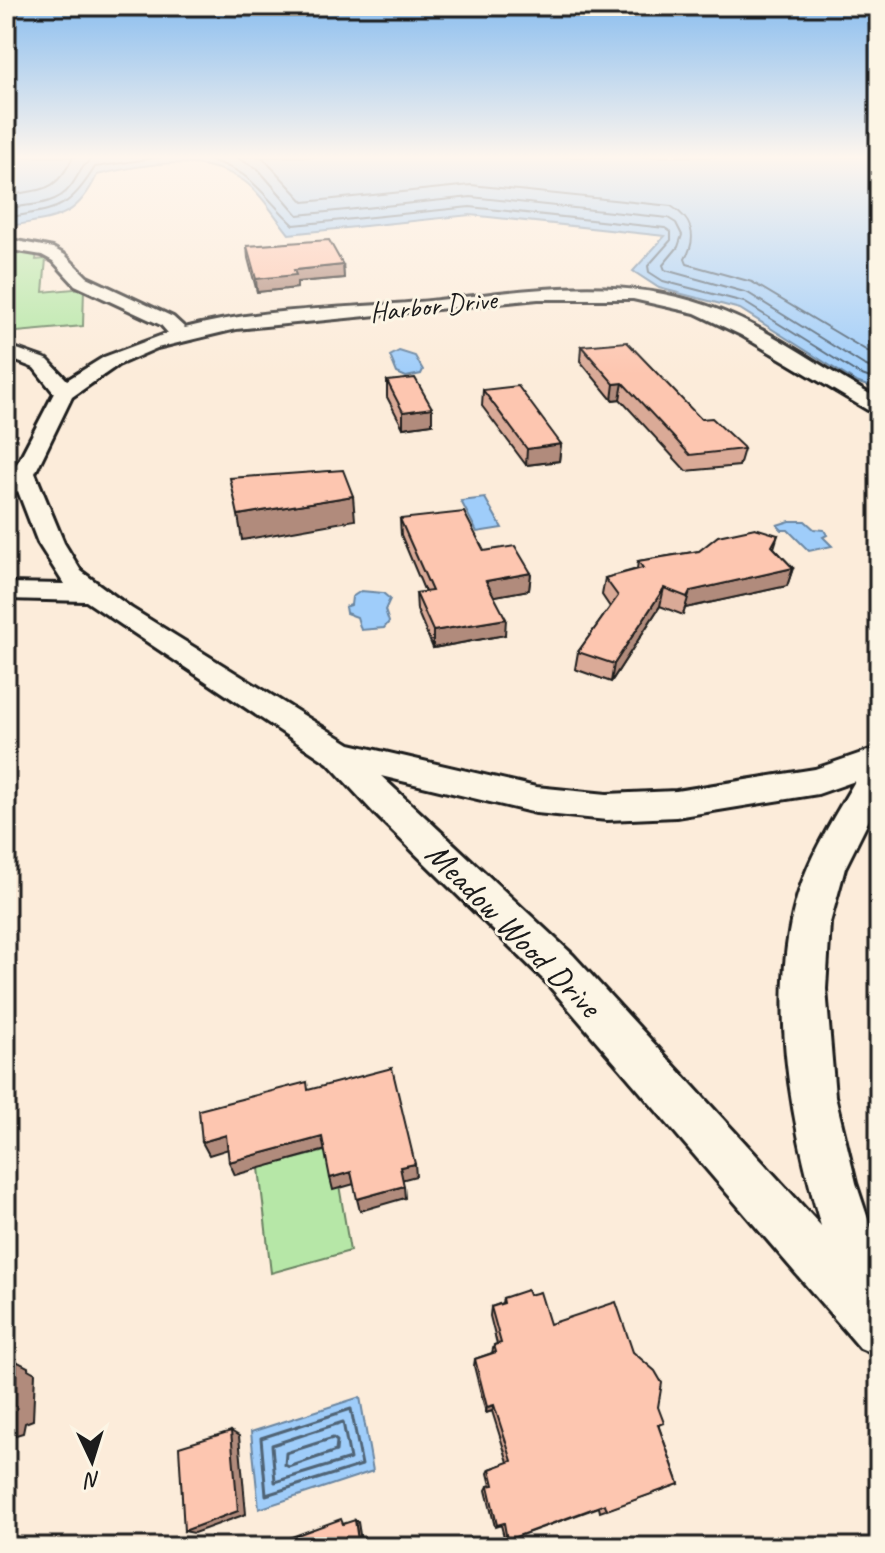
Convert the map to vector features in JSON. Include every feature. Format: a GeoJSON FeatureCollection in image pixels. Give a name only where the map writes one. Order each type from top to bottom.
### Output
{"type":"FeatureCollection","features":[{"type":"Feature","properties":{"kind":"street"},"geometry":{"type":"LineString","coordinates":[[6,244],[47,251],[59,258],[81,281],[167,321],[182,336]]}},
{"type":"Feature","properties":{"kind":"street","name":"Harbor Drive"},"geometry":{"type":"LineString","coordinates":[[64,392],[117,358],[182,336],[241,323],[553,292],[610,292],[664,299],[722,316],[879,407]]}},
{"type":"Feature","properties":{"kind":"street"},"geometry":{"type":"LineString","coordinates":[[6,351],[33,359],[53,371],[64,392],[14,482]]}},
{"type":"Feature","properties":{"kind":"street","name":"Meadow Wood Drive"},"geometry":{"type":"LineString","coordinates":[[14,482],[71,576],[121,614],[340,754],[386,804],[559,968],[879,1328]]}},
{"type":"Feature","properties":{"kind":"street"},"geometry":{"type":"LineString","coordinates":[[6,591],[94,593]]}},
{"type":"Feature","properties":{"kind":"street"},"geometry":{"type":"LineString","coordinates":[[340,754],[536,800],[607,807],[676,804],[803,784],[879,759]]}},
{"type":"Feature","properties":{"kind":"street"},"geometry":{"type":"LineString","coordinates":[[879,767],[826,868],[810,923],[805,989],[812,1096],[832,1183],[879,1328]]}},
{"type":"Feature","properties":{"kind":"green space"},"geometry":{"type":"Polygon","coordinates":[[[37,251],[36,260],[46,259],[43,292],[84,288],[83,326],[6,333],[6,253],[37,251]]]}},
{"type":"Feature","properties":{"kind":"green space"},"geometry":{"type":"Polygon","coordinates":[[[333,1149],[350,1251],[271,1273],[259,1168],[333,1149]]]}},
{"type":"Feature","properties":{"kind":"water"},"geometry":{"type":"Polygon","coordinates":[[[286,229],[332,229],[289,234],[286,229]]]}},
{"type":"Feature","properties":{"kind":"water"},"geometry":{"type":"Polygon","coordinates":[[[604,229],[879,229],[879,390],[856,382],[740,309],[659,288],[633,271],[665,236],[604,229]]]}},
{"type":"Feature","properties":{"kind":"water"},"geometry":{"type":"Polygon","coordinates":[[[399,351],[415,356],[423,370],[421,374],[406,377],[397,373],[390,356],[399,351]]]}},
{"type":"Feature","properties":{"kind":"water"},"geometry":{"type":"Polygon","coordinates":[[[485,498],[502,528],[477,532],[461,501],[485,498]]]}},
{"type":"Feature","properties":{"kind":"water"},"geometry":{"type":"Polygon","coordinates":[[[805,521],[814,529],[824,530],[827,535],[823,537],[832,546],[809,551],[788,530],[782,530],[777,525],[805,521]]]}},
{"type":"Feature","properties":{"kind":"water"},"geometry":{"type":"Polygon","coordinates":[[[361,591],[383,593],[390,599],[385,610],[389,622],[384,628],[361,630],[357,617],[346,613],[345,607],[351,605],[352,597],[361,591]]]}},
{"type":"Feature","properties":{"kind":"water"},"geometry":{"type":"Polygon","coordinates":[[[360,1397],[373,1471],[259,1509],[251,1432],[360,1397]]]}},
{"type":"Feature","properties":{"kind":"building"},"geometry":{"type":"Polygon","coordinates":[[[329,240],[343,265],[294,270],[296,275],[256,279],[247,246],[329,240]]]}},
{"type":"Feature","properties":{"kind":"building"},"geometry":{"type":"Polygon","coordinates":[[[627,342],[701,419],[712,418],[744,449],[690,455],[623,383],[614,384],[581,346],[627,342]]]}},
{"type":"Feature","properties":{"kind":"building"},"geometry":{"type":"Polygon","coordinates":[[[415,378],[432,408],[403,412],[387,381],[415,378]]]}},
{"type":"Feature","properties":{"kind":"building"},"geometry":{"type":"Polygon","coordinates":[[[518,386],[561,444],[527,449],[483,390],[518,386]]]}},
{"type":"Feature","properties":{"kind":"building"},"geometry":{"type":"Polygon","coordinates":[[[343,470],[353,496],[238,515],[230,478],[343,470]]]}},
{"type":"Feature","properties":{"kind":"building"},"geometry":{"type":"Polygon","coordinates":[[[464,512],[484,551],[515,546],[531,573],[486,581],[506,619],[433,631],[416,593],[432,591],[400,519],[464,512]]]}},
{"type":"Feature","properties":{"kind":"building"},"geometry":{"type":"Polygon","coordinates":[[[755,528],[778,535],[772,546],[793,568],[690,591],[687,597],[664,588],[614,664],[578,652],[618,596],[605,578],[643,568],[638,561],[699,551],[718,536],[755,528]]]}},
{"type":"Feature","properties":{"kind":"building"},"geometry":{"type":"Polygon","coordinates":[[[392,1068],[415,1164],[400,1167],[404,1186],[357,1199],[351,1172],[330,1178],[322,1137],[229,1162],[226,1135],[202,1142],[199,1110],[307,1082],[308,1090],[392,1068]]]}},
{"type":"Feature","properties":{"kind":"building"},"geometry":{"type":"Polygon","coordinates":[[[527,1290],[529,1295],[540,1292],[550,1324],[616,1302],[633,1352],[655,1371],[662,1383],[658,1407],[664,1423],[658,1425],[679,1484],[607,1510],[605,1504],[507,1540],[504,1523],[497,1525],[488,1486],[494,1485],[490,1469],[512,1461],[494,1405],[487,1407],[475,1359],[496,1352],[494,1345],[501,1343],[491,1307],[504,1303],[503,1298],[527,1290]]]}},
{"type":"Feature","properties":{"kind":"building"},"geometry":{"type":"Polygon","coordinates":[[[6,1356],[7,1364],[14,1362],[12,1412],[6,1414],[6,1356]]]}},
{"type":"Feature","properties":{"kind":"building"},"geometry":{"type":"Polygon","coordinates":[[[231,1431],[238,1511],[184,1531],[179,1447],[231,1431]]]}},
{"type":"Feature","properties":{"kind":"building"},"geometry":{"type":"Polygon","coordinates":[[[341,1519],[343,1524],[355,1520],[359,1547],[279,1547],[278,1542],[341,1519]]]}}]}
